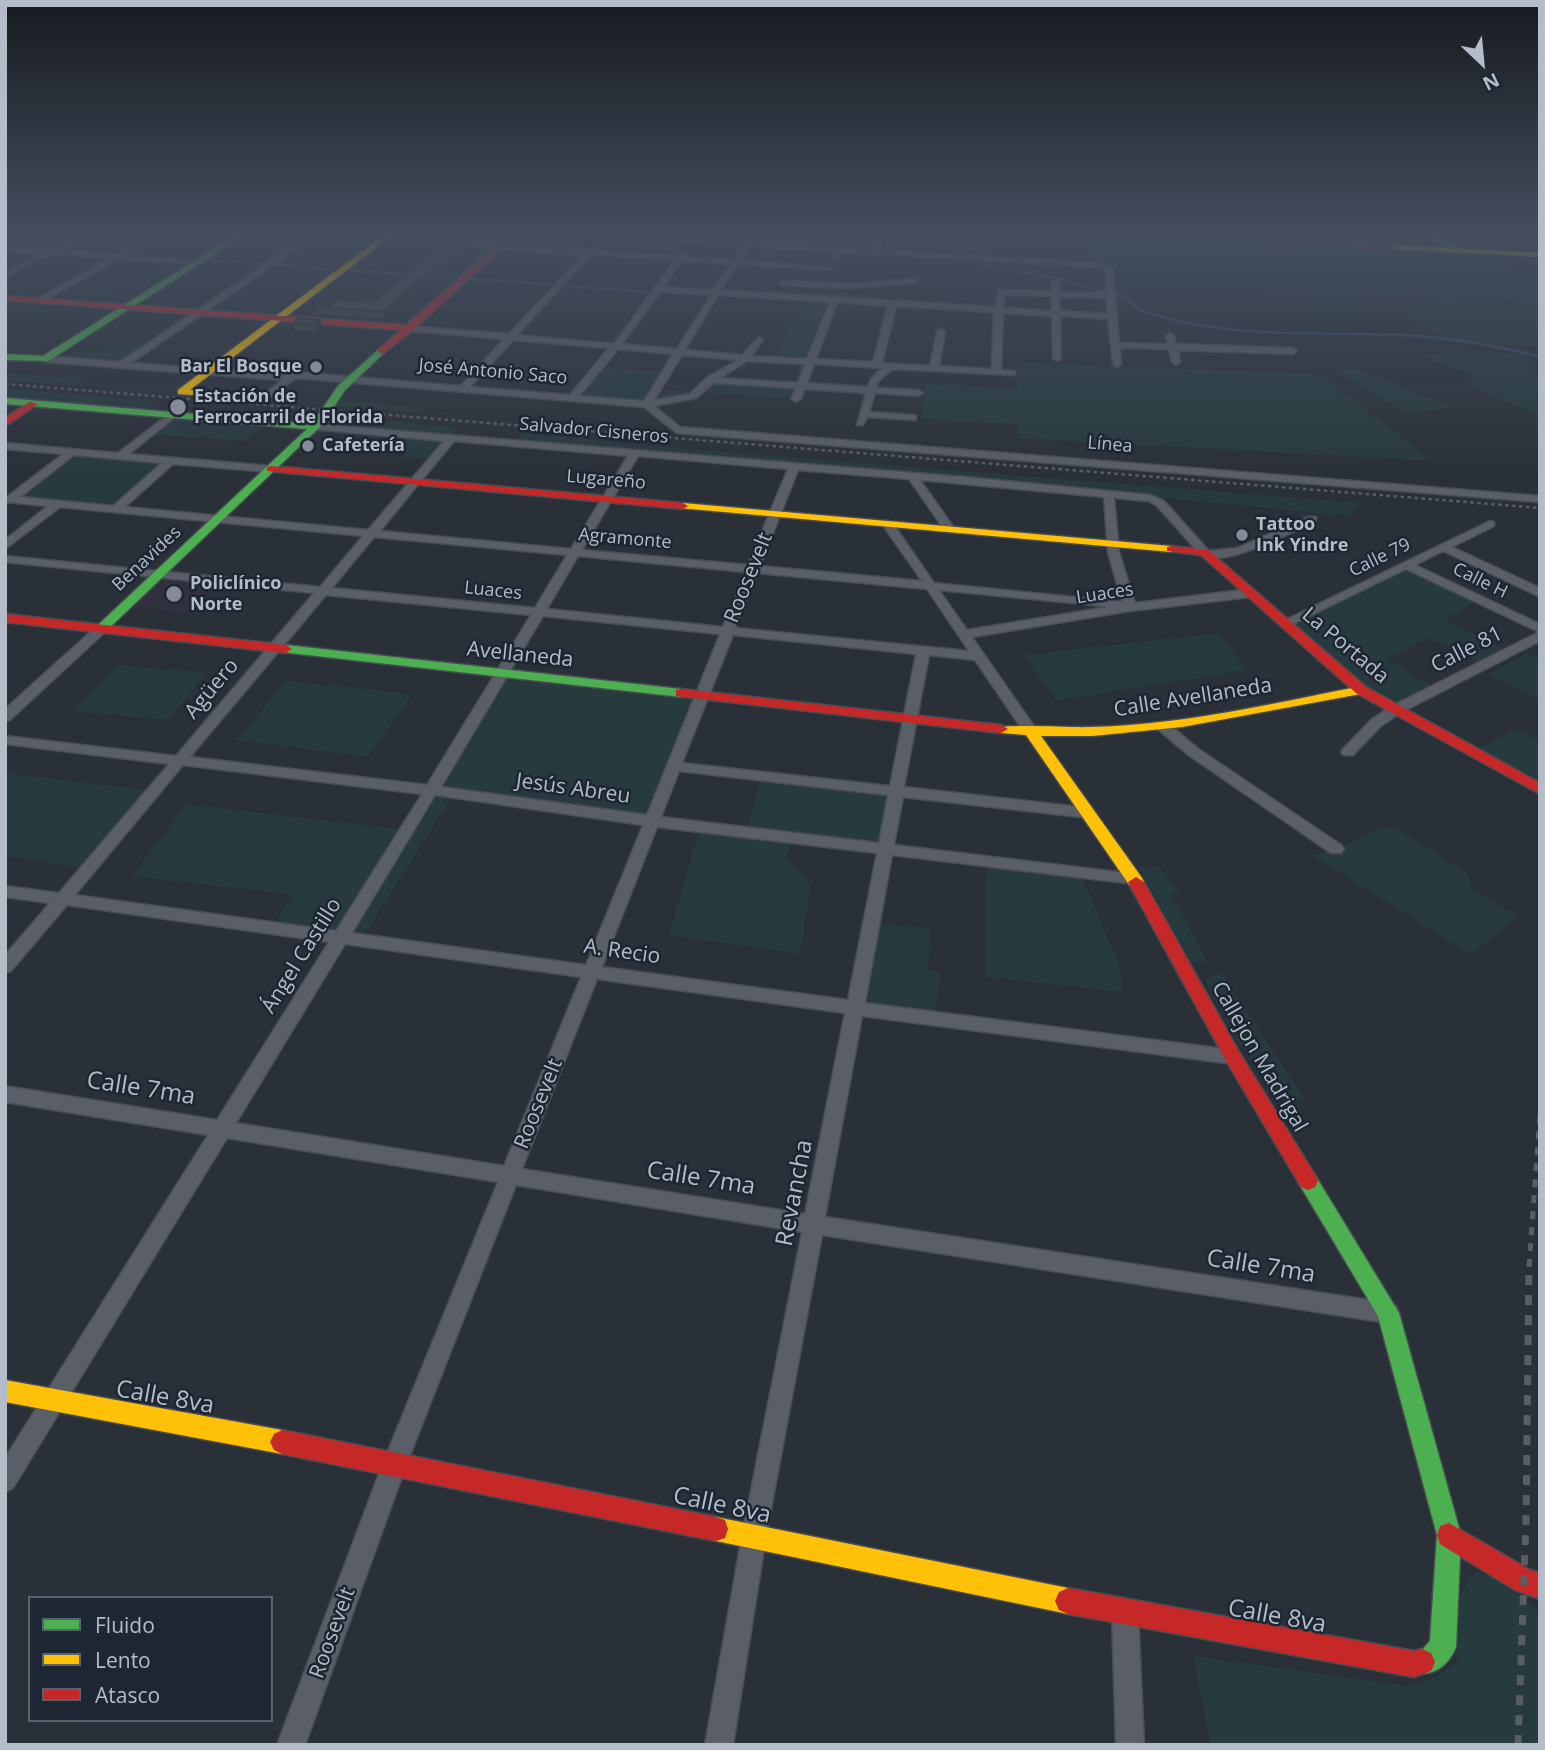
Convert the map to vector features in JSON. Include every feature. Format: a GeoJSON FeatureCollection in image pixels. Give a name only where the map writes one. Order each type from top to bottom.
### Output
{"type":"FeatureCollection","features":[{"type":"Feature","properties":{"kind":"main road"},"geometry":{"type":"LineString","coordinates":[[45,359],[119,313]]}},
{"type":"Feature","properties":{"kind":"main road"},"geometry":{"type":"LineString","coordinates":[[212,313],[410,328]]}},
{"type":"Feature","properties":{"kind":"main road"},"geometry":{"type":"LineString","coordinates":[[265,398],[181,392],[283,313]]}},
{"type":"Feature","properties":{"kind":"main road","name":"Benavides"},"geometry":{"type":"LineString","coordinates":[[101,629],[314,427],[349,380],[427,313]]}},
{"type":"Feature","properties":{"kind":"main road","name":"José Antonio Saco"},"geometry":{"type":"LineString","coordinates":[[5,357],[45,359]]}},
{"type":"Feature","properties":{"kind":"main road"},"geometry":{"type":"LineString","coordinates":[[240,420],[265,398]]}},
{"type":"Feature","properties":{"kind":"main road","name":"Salvador Cisneros"},"geometry":{"type":"LineString","coordinates":[[5,401],[314,427]]}},
{"type":"Feature","properties":{"kind":"main road"},"geometry":{"type":"LineString","coordinates":[[5,423],[33,404]]}},
{"type":"Feature","properties":{"kind":"main road","name":"Lugareño"},"geometry":{"type":"LineString","coordinates":[[271,469],[1110,542],[1205,553]]}},
{"type":"Feature","properties":{"kind":"main road","name":"La Portada"},"geometry":{"type":"LineString","coordinates":[[1205,553],[1361,690],[1540,789]]}},
{"type":"Feature","properties":{"kind":"main road","name":"Avellaneda"},"geometry":{"type":"LineString","coordinates":[[5,618],[1031,732]]}},
{"type":"Feature","properties":{"kind":"main road","name":"Calle Avellaneda"},"geometry":{"type":"LineString","coordinates":[[1031,732],[1086,734],[1163,726],[1361,690]]}},
{"type":"Feature","properties":{"kind":"main road","name":"Callejon Madrigal"},"geometry":{"type":"LineString","coordinates":[[1031,732],[1134,879],[1233,1057],[1388,1313],[1449,1535],[1444,1647],[1429,1661]]}},
{"type":"Feature","properties":{"kind":"main road","name":"Calle 8va"},"geometry":{"type":"LineString","coordinates":[[5,1391],[395,1463],[1125,1613],[1414,1664],[1429,1661]]}},
{"type":"Feature","properties":{"kind":"main road"},"geometry":{"type":"LineString","coordinates":[[1449,1535],[1524,1581],[1540,1586]]}},
{"type":"Feature","properties":{"kind":"street"},"geometry":{"type":"LineString","coordinates":[[122,365],[201,313]]}},
{"type":"Feature","properties":{"kind":"street"},"geometry":{"type":"LineString","coordinates":[[463,389],[533,313]]}},
{"type":"Feature","properties":{"kind":"street"},"geometry":{"type":"LineString","coordinates":[[572,398],[641,313]]}},
{"type":"Feature","properties":{"kind":"street"},"geometry":{"type":"LineString","coordinates":[[647,404],[703,313]]}},
{"type":"Feature","properties":{"kind":"street"},"geometry":{"type":"LineString","coordinates":[[796,400],[829,313]]}},
{"type":"Feature","properties":{"kind":"street"},"geometry":{"type":"LineString","coordinates":[[877,365],[890,313]]}},
{"type":"Feature","properties":{"kind":"street"},"geometry":{"type":"LineString","coordinates":[[996,372],[998,313]]}},
{"type":"Feature","properties":{"kind":"street"},"geometry":{"type":"LineString","coordinates":[[1030,313],[1112,317]]}},
{"type":"Feature","properties":{"kind":"street"},"geometry":{"type":"LineString","coordinates":[[1112,313],[1117,363]]}},
{"type":"Feature","properties":{"kind":"street"},"geometry":{"type":"LineString","coordinates":[[1056,314],[1057,358]]}},
{"type":"Feature","properties":{"kind":"street"},"geometry":{"type":"LineString","coordinates":[[410,328],[746,358],[1012,373]]}},
{"type":"Feature","properties":{"kind":"street"},"geometry":{"type":"LineString","coordinates":[[934,369],[941,332]]}},
{"type":"Feature","properties":{"kind":"street"},"geometry":{"type":"LineString","coordinates":[[1170,336],[1177,362]]}},
{"type":"Feature","properties":{"kind":"street"},"geometry":{"type":"LineString","coordinates":[[746,358],[759,340]]}},
{"type":"Feature","properties":{"kind":"street"},"geometry":{"type":"LineString","coordinates":[[1116,345],[1293,351]]}},
{"type":"Feature","properties":{"kind":"street","name":"José Antonio Saco"},"geometry":{"type":"LineString","coordinates":[[45,359],[647,404],[692,396],[709,380],[746,358]]}},
{"type":"Feature","properties":{"kind":"street"},"geometry":{"type":"LineString","coordinates":[[890,366],[874,381],[862,418],[913,418]]}},
{"type":"Feature","properties":{"kind":"street"},"geometry":{"type":"LineString","coordinates":[[265,398],[292,377]]}},
{"type":"Feature","properties":{"kind":"street"},"geometry":{"type":"LineString","coordinates":[[709,380],[918,393]]}},
{"type":"Feature","properties":{"kind":"street","name":"Línea"},"geometry":{"type":"LineString","coordinates":[[647,404],[677,430],[1540,499]]}},
{"type":"Feature","properties":{"kind":"street"},"geometry":{"type":"LineString","coordinates":[[120,456],[172,415]]}},
{"type":"Feature","properties":{"kind":"street","name":"Salvador Cisneros"},"geometry":{"type":"LineString","coordinates":[[314,427],[1151,498]]}},
{"type":"Feature","properties":{"kind":"street","name":"Agüero"},"geometry":{"type":"LineString","coordinates":[[5,967],[452,438]]}},
{"type":"Feature","properties":{"kind":"street","name":"Lugareño"},"geometry":{"type":"LineString","coordinates":[[5,446],[271,469]]}},
{"type":"Feature","properties":{"kind":"street"},"geometry":{"type":"LineString","coordinates":[[8,499],[72,452]]}},
{"type":"Feature","properties":{"kind":"street","name":"Ángel Castillo"},"geometry":{"type":"LineString","coordinates":[[5,1480],[341,936],[634,454]]}},
{"type":"Feature","properties":{"kind":"street"},"geometry":{"type":"LineString","coordinates":[[116,509],[171,460]]}},
{"type":"Feature","properties":{"kind":"street","name":"Roosevelt"},"geometry":{"type":"LineString","coordinates":[[291,1745],[395,1463],[794,466]]}},
{"type":"Feature","properties":{"kind":"street"},"geometry":{"type":"LineString","coordinates":[[912,476],[949,529]]}},
{"type":"Feature","properties":{"kind":"street"},"geometry":{"type":"LineString","coordinates":[[1109,494],[1110,542],[1130,607]]}},
{"type":"Feature","properties":{"kind":"street","name":"La Portada"},"geometry":{"type":"LineString","coordinates":[[1151,498],[1160,503],[1205,553]]}},
{"type":"Feature","properties":{"kind":"street","name":"Agramonte"},"geometry":{"type":"LineString","coordinates":[[8,499],[752,568],[1093,601],[1130,607]]}},
{"type":"Feature","properties":{"kind":"street"},"geometry":{"type":"LineString","coordinates":[[5,546],[58,504]]}},
{"type":"Feature","properties":{"kind":"street"},"geometry":{"type":"LineString","coordinates":[[1205,553],[1239,551],[1312,519]]}},
{"type":"Feature","properties":{"kind":"street","name":"Callejon Madrigal"},"geometry":{"type":"LineString","coordinates":[[888,524],[1031,732]]}},
{"type":"Feature","properties":{"kind":"street","name":"Calle 79"},"geometry":{"type":"LineString","coordinates":[[1285,623],[1490,524]]}},
{"type":"Feature","properties":{"kind":"street"},"geometry":{"type":"LineString","coordinates":[[1444,547],[1540,593]]}},
{"type":"Feature","properties":{"kind":"street","name":"Luaces"},"geometry":{"type":"LineString","coordinates":[[5,559],[977,656]]}},
{"type":"Feature","properties":{"kind":"street","name":"Calle H"},"geometry":{"type":"LineString","coordinates":[[1406,565],[1540,629]]}},
{"type":"Feature","properties":{"kind":"street","name":"Luaces"},"geometry":{"type":"LineString","coordinates":[[964,634],[1130,607],[1251,593]]}},
{"type":"Feature","properties":{"kind":"street","name":"Benavides"},"geometry":{"type":"LineString","coordinates":[[5,717],[101,629]]}},
{"type":"Feature","properties":{"kind":"street","name":"Calle 81"},"geometry":{"type":"LineString","coordinates":[[1348,752],[1376,723],[1395,710],[1540,636]]}},
{"type":"Feature","properties":{"kind":"street","name":"Revancha"},"geometry":{"type":"LineString","coordinates":[[719,1745],[754,1536],[816,1224],[884,848],[923,651]]}},
{"type":"Feature","properties":{"kind":"street"},"geometry":{"type":"LineString","coordinates":[[1163,726],[1192,751],[1336,849]]}},
{"type":"Feature","properties":{"kind":"street","name":"Jesús Abreu"},"geometry":{"type":"LineString","coordinates":[[5,740],[430,790],[652,821],[1134,879]]}},
{"type":"Feature","properties":{"kind":"street"},"geometry":{"type":"LineString","coordinates":[[674,766],[1089,813]]}},
{"type":"Feature","properties":{"kind":"street","name":"A. Recio"},"geometry":{"type":"LineString","coordinates":[[5,891],[1233,1057]]}},
{"type":"Feature","properties":{"kind":"street","name":"Calle 7ma"},"geometry":{"type":"LineString","coordinates":[[5,1094],[1388,1313]]}},
{"type":"Feature","properties":{"kind":"street"},"geometry":{"type":"LineString","coordinates":[[1125,1613],[1130,1745]]}},
{"type":"Feature","properties":{"kind":"shaded area","name":"Policlínico Norte"},"geometry":{"type":"Polygon","coordinates":[[[158,575],[222,581],[190,614],[124,607],[158,575]]]}},
{"type":"Feature","properties":{"kind":"green space"},"geometry":{"type":"Polygon","coordinates":[[[796,313],[829,313],[796,399],[697,392],[709,380],[795,385],[801,364],[747,361],[775,359],[796,313]]]}},
{"type":"Feature","properties":{"kind":"green space"},"geometry":{"type":"Polygon","coordinates":[[[1318,313],[1372,313],[1367,314],[1318,313]]]}},
{"type":"Feature","properties":{"kind":"green space"},"geometry":{"type":"Polygon","coordinates":[[[1408,313],[1540,313],[1540,347],[1488,344],[1451,337],[1419,324],[1408,313]]]}},
{"type":"Feature","properties":{"kind":"green space"},"geometry":{"type":"Polygon","coordinates":[[[111,344],[150,346],[122,365],[64,361],[82,349],[101,350],[111,344]]]}},
{"type":"Feature","properties":{"kind":"green space"},"geometry":{"type":"Polygon","coordinates":[[[1479,350],[1521,355],[1538,364],[1531,368],[1540,377],[1540,416],[1463,383],[1475,379],[1423,356],[1479,350]]]}},
{"type":"Feature","properties":{"kind":"green space"},"geometry":{"type":"Polygon","coordinates":[[[1017,362],[1318,374],[1434,461],[1018,438],[1017,424],[921,419],[925,384],[1017,389],[1017,362]]]}},
{"type":"Feature","properties":{"kind":"green space"},"geometry":{"type":"Polygon","coordinates":[[[599,367],[667,372],[657,390],[697,392],[693,396],[647,404],[572,398],[599,367]]]}},
{"type":"Feature","properties":{"kind":"green space"},"geometry":{"type":"Polygon","coordinates":[[[1333,369],[1358,369],[1454,408],[1406,413],[1333,369]]]}},
{"type":"Feature","properties":{"kind":"green space"},"geometry":{"type":"Polygon","coordinates":[[[5,373],[83,379],[73,386],[5,380],[5,373]]]}},
{"type":"Feature","properties":{"kind":"green space"},"geometry":{"type":"Polygon","coordinates":[[[5,388],[156,402],[143,413],[5,401],[5,388]]]}},
{"type":"Feature","properties":{"kind":"green space"},"geometry":{"type":"Polygon","coordinates":[[[338,400],[421,407],[419,410],[475,416],[333,406],[338,400]]]}},
{"type":"Feature","properties":{"kind":"green space"},"geometry":{"type":"Polygon","coordinates":[[[260,410],[317,415],[313,422],[307,424],[252,419],[260,410]]]}},
{"type":"Feature","properties":{"kind":"green space"},"geometry":{"type":"Polygon","coordinates":[[[172,415],[265,426],[244,441],[148,434],[172,415]]]}},
{"type":"Feature","properties":{"kind":"green space"},"geometry":{"type":"Polygon","coordinates":[[[329,415],[456,428],[449,435],[323,425],[329,415]]]}},
{"type":"Feature","properties":{"kind":"green space"},"geometry":{"type":"Polygon","coordinates":[[[523,433],[676,448],[1363,503],[1350,516],[785,462],[515,441],[523,433]]]}},
{"type":"Feature","properties":{"kind":"green space"},"geometry":{"type":"Polygon","coordinates":[[[410,438],[445,440],[430,459],[401,457],[406,450],[399,449],[410,438]]]}},
{"type":"Feature","properties":{"kind":"green space"},"geometry":{"type":"Polygon","coordinates":[[[76,456],[161,463],[111,505],[22,497],[76,456]]]}},
{"type":"Feature","properties":{"kind":"green space"},"geometry":{"type":"Polygon","coordinates":[[[1406,565],[1478,600],[1445,619],[1509,652],[1484,664],[1428,638],[1387,659],[1437,689],[1395,710],[1285,623],[1406,565]]]}},
{"type":"Feature","properties":{"kind":"green space"},"geometry":{"type":"Polygon","coordinates":[[[1220,633],[1246,670],[1056,701],[1024,655],[1220,633]]]}},
{"type":"Feature","properties":{"kind":"green space"},"geometry":{"type":"Polygon","coordinates":[[[1527,653],[1540,659],[1540,701],[1489,674],[1527,653]]]}},
{"type":"Feature","properties":{"kind":"green space"},"geometry":{"type":"Polygon","coordinates":[[[117,665],[207,673],[168,720],[73,711],[117,665]]]}},
{"type":"Feature","properties":{"kind":"green space"},"geometry":{"type":"Polygon","coordinates":[[[500,674],[703,695],[652,821],[431,791],[436,796],[452,797],[364,935],[351,933],[366,904],[353,904],[336,930],[275,923],[293,895],[132,876],[187,804],[406,830],[500,674]]]}},
{"type":"Feature","properties":{"kind":"green space"},"geometry":{"type":"Polygon","coordinates":[[[287,681],[413,694],[368,757],[236,740],[287,681]]]}},
{"type":"Feature","properties":{"kind":"green space"},"geometry":{"type":"Polygon","coordinates":[[[1515,729],[1540,741],[1540,790],[1474,752],[1515,729]]]}},
{"type":"Feature","properties":{"kind":"green space"},"geometry":{"type":"Polygon","coordinates":[[[5,773],[154,791],[88,869],[5,856],[5,773]]]}},
{"type":"Feature","properties":{"kind":"green space"},"geometry":{"type":"Polygon","coordinates":[[[762,776],[896,791],[884,848],[794,838],[786,858],[811,886],[800,954],[669,935],[700,827],[746,832],[762,776]]]}},
{"type":"Feature","properties":{"kind":"green space"},"geometry":{"type":"Polygon","coordinates":[[[1383,827],[1399,830],[1468,874],[1471,889],[1519,916],[1471,955],[1312,855],[1336,849],[1383,827]]]}},
{"type":"Feature","properties":{"kind":"green space"},"geometry":{"type":"Polygon","coordinates":[[[986,860],[1080,872],[1121,970],[1122,992],[985,977],[986,860]]]}},
{"type":"Feature","properties":{"kind":"green space"},"geometry":{"type":"Polygon","coordinates":[[[1159,866],[1180,892],[1171,894],[1206,960],[1200,964],[1191,963],[1140,868],[1159,866]]]}},
{"type":"Feature","properties":{"kind":"green space"},"geometry":{"type":"Polygon","coordinates":[[[879,923],[930,929],[928,970],[940,973],[935,1013],[872,1008],[868,1003],[879,923]]]}},
{"type":"Feature","properties":{"kind":"green space"},"geometry":{"type":"Polygon","coordinates":[[[1220,972],[1307,1102],[1278,1101],[1270,1093],[1254,1061],[1239,1044],[1205,980],[1220,972]]]}},
{"type":"Feature","properties":{"kind":"green space"},"geometry":{"type":"Polygon","coordinates":[[[1475,1572],[1501,1581],[1540,1613],[1540,1745],[1211,1745],[1193,1656],[1409,1686],[1437,1676],[1457,1662],[1460,1595],[1475,1572]]]}},
{"type":"Feature","properties":{"kind":"building"},"geometry":{"type":"Polygon","coordinates":[[[299,318],[320,320],[315,324],[293,323],[299,318]]]}},
{"type":"Feature","properties":{"kind":"waterway"},"geometry":{"type":"LineString","coordinates":[[1146,313],[1245,331],[1437,338],[1489,345],[1540,357]]}},
{"type":"Feature","properties":{"kind":"railway"},"geometry":{"type":"LineString","coordinates":[[5,384],[1540,508]]}},
{"type":"Feature","properties":{"kind":"railway"},"geometry":{"type":"LineString","coordinates":[[1529,1267],[1540,1114]]}},
{"type":"Feature","properties":{"kind":"railway"},"geometry":{"type":"LineString","coordinates":[[1518,1745],[1526,1521],[1529,1265]]}},
{"type":"Feature","properties":{"kind":"traffic: fast"},"geometry":{"type":"LineString","coordinates":[[5,357],[45,359],[118,313]]}},
{"type":"Feature","properties":{"kind":"traffic: fast"},"geometry":{"type":"LineString","coordinates":[[101,629],[319,423],[341,388],[382,351]]}},
{"type":"Feature","properties":{"kind":"traffic: fast"},"geometry":{"type":"LineString","coordinates":[[5,401],[314,427]]}},
{"type":"Feature","properties":{"kind":"traffic: fast"},"geometry":{"type":"LineString","coordinates":[[286,649],[681,693]]}},
{"type":"Feature","properties":{"kind":"traffic: fast"},"geometry":{"type":"LineString","coordinates":[[1308,1181],[1388,1313],[1449,1535],[1443,1647],[1429,1661],[1422,1662]]}},
{"type":"Feature","properties":{"kind":"traffic: slow"},"geometry":{"type":"LineString","coordinates":[[181,392],[286,313]]}},
{"type":"Feature","properties":{"kind":"traffic: slow"},"geometry":{"type":"LineString","coordinates":[[181,392],[265,398]]}},
{"type":"Feature","properties":{"kind":"traffic: slow"},"geometry":{"type":"LineString","coordinates":[[683,506],[1171,549]]}},
{"type":"Feature","properties":{"kind":"traffic: slow"},"geometry":{"type":"LineString","coordinates":[[1001,729],[1092,732],[1137,728],[1227,716],[1361,690]]}},
{"type":"Feature","properties":{"kind":"traffic: slow"},"geometry":{"type":"LineString","coordinates":[[1031,732],[1136,882]]}},
{"type":"Feature","properties":{"kind":"traffic: slow"},"geometry":{"type":"LineString","coordinates":[[5,1391],[282,1442]]}},
{"type":"Feature","properties":{"kind":"traffic: slow"},"geometry":{"type":"LineString","coordinates":[[716,1529],[1068,1601]]}},
{"type":"Feature","properties":{"kind":"traffic: jam"},"geometry":{"type":"LineString","coordinates":[[203,313],[410,328]]}},
{"type":"Feature","properties":{"kind":"traffic: jam"},"geometry":{"type":"LineString","coordinates":[[382,351],[425,313]]}},
{"type":"Feature","properties":{"kind":"traffic: jam"},"geometry":{"type":"LineString","coordinates":[[5,423],[33,404]]}},
{"type":"Feature","properties":{"kind":"traffic: jam"},"geometry":{"type":"LineString","coordinates":[[271,469],[683,506]]}},
{"type":"Feature","properties":{"kind":"traffic: jam"},"geometry":{"type":"LineString","coordinates":[[1171,549],[1204,552],[1361,690],[1540,789]]}},
{"type":"Feature","properties":{"kind":"traffic: jam"},"geometry":{"type":"LineString","coordinates":[[5,618],[286,649]]}},
{"type":"Feature","properties":{"kind":"traffic: jam"},"geometry":{"type":"LineString","coordinates":[[681,693],[1001,729]]}},
{"type":"Feature","properties":{"kind":"traffic: jam"},"geometry":{"type":"LineString","coordinates":[[1136,882],[1233,1057],[1308,1181]]}},
{"type":"Feature","properties":{"kind":"traffic: jam"},"geometry":{"type":"LineString","coordinates":[[282,1442],[716,1529]]}},
{"type":"Feature","properties":{"kind":"traffic: jam"},"geometry":{"type":"LineString","coordinates":[[1449,1535],[1524,1581],[1540,1586]]}},
{"type":"Feature","properties":{"kind":"traffic: jam"},"geometry":{"type":"LineString","coordinates":[[1068,1601],[1414,1664],[1422,1662]]}},
{"type":"Feature","properties":{"kind":"place","name":"Bar El Bosque"},"geometry":{"type":"Point","coordinates":[316,367]}},
{"type":"Feature","properties":{"kind":"place","name":"Estación de Ferrocarril de Florida"},"geometry":{"type":"Point","coordinates":[178,407]}},
{"type":"Feature","properties":{"kind":"place","name":"Cafetería"},"geometry":{"type":"Point","coordinates":[308,446]}},
{"type":"Feature","properties":{"kind":"place","name":"Tattoo Ink Yindre"},"geometry":{"type":"Point","coordinates":[1242,535]}},
{"type":"Feature","properties":{"kind":"place","name":"Policlínico Norte"},"geometry":{"type":"Point","coordinates":[174,594]}}]}
